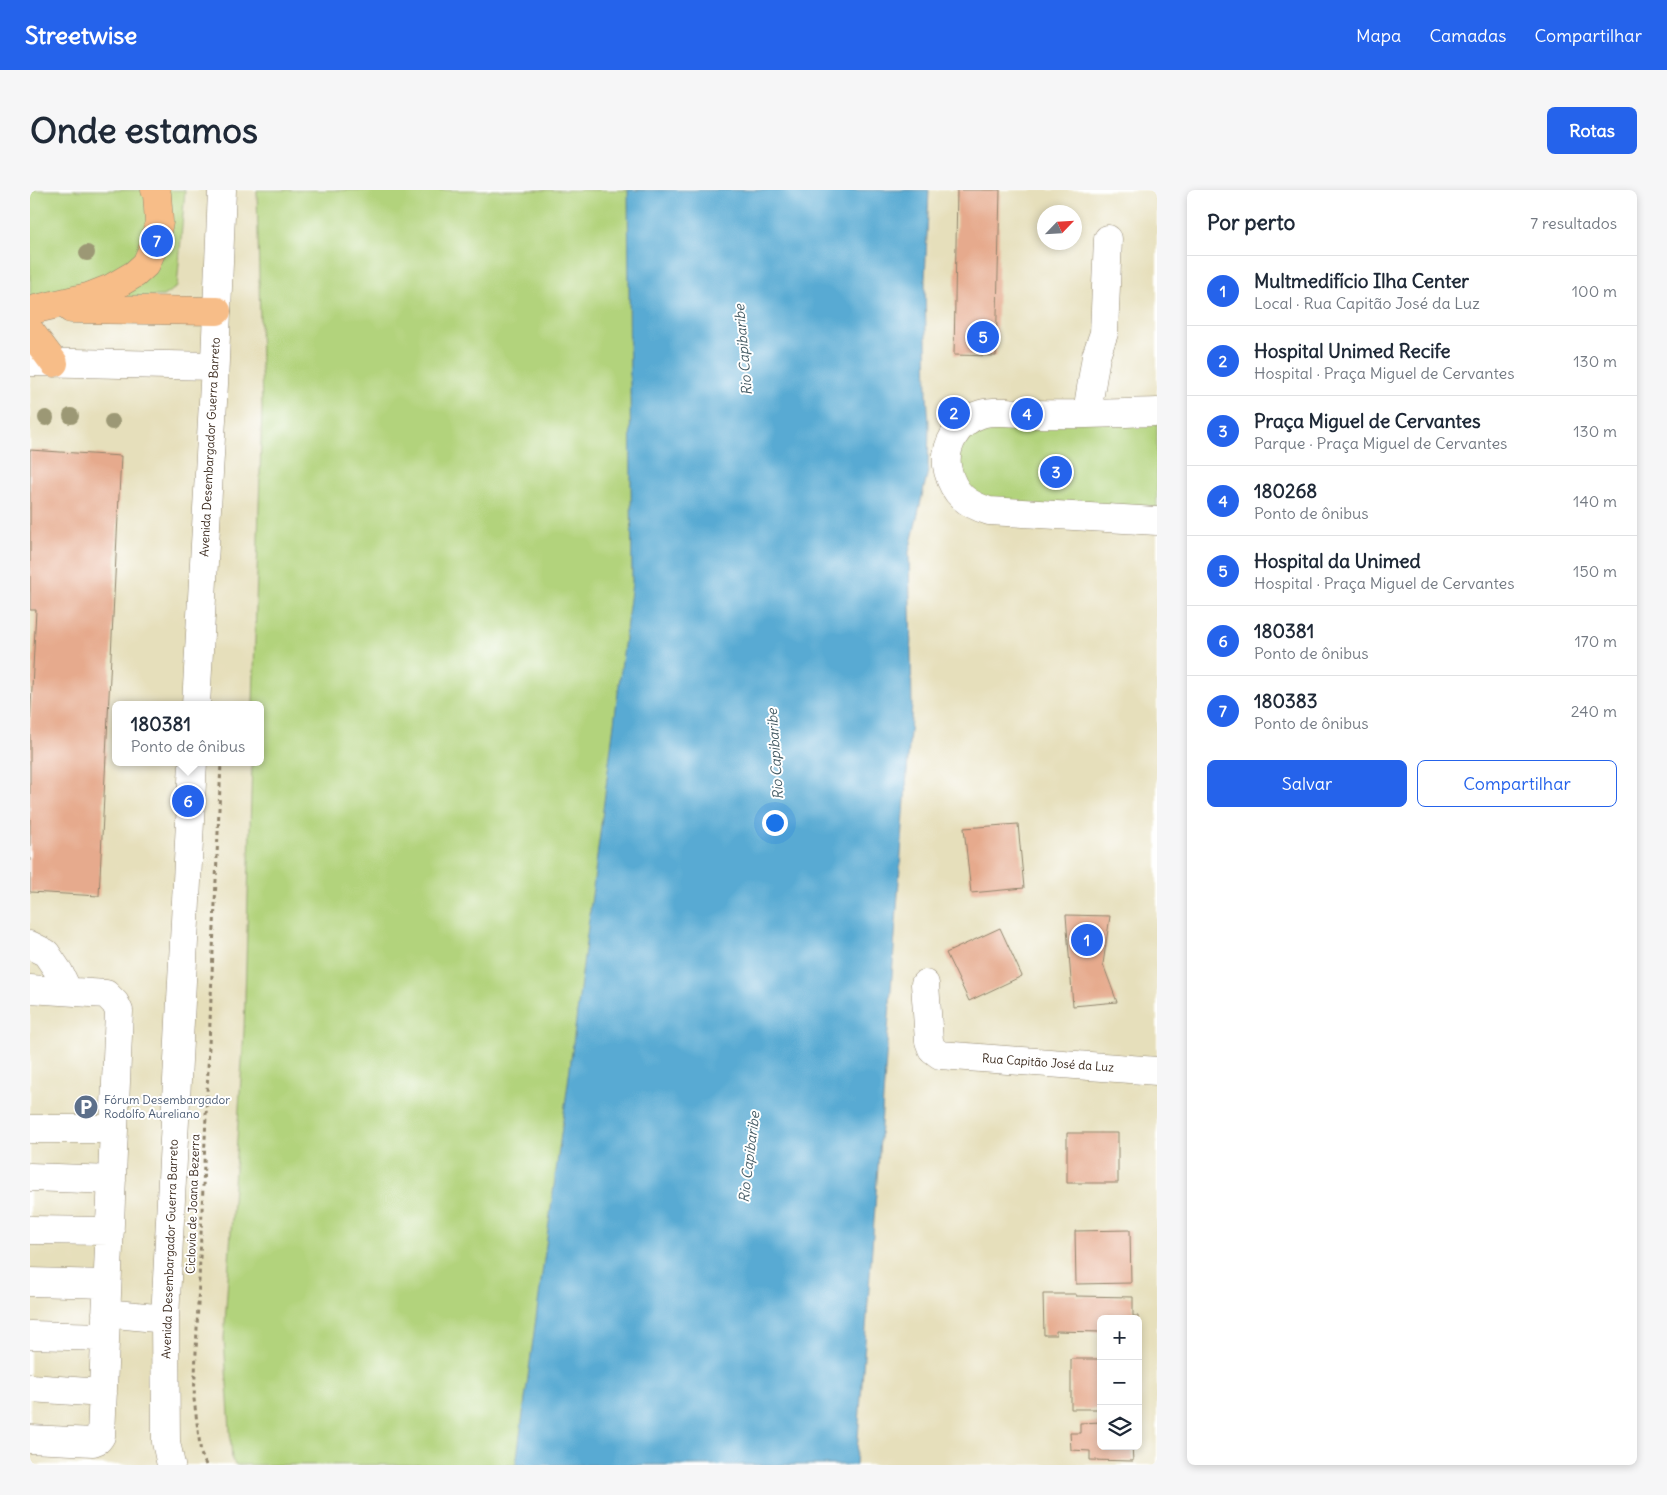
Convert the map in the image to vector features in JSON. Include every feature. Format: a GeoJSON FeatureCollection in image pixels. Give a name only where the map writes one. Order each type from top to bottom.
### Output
{"type":"FeatureCollection","features":[{"type":"Feature","properties":{"kind":"highway"},"geometry":{"type":"LineString","coordinates":[[32,316],[111,288],[135,274],[146,264],[153,248],[159,222],[157,194],[154,190]]}},
{"type":"Feature","properties":{"kind":"highway"},"geometry":{"type":"LineString","coordinates":[[32,316],[217,311]]}},
{"type":"Feature","properties":{"kind":"highway"},"geometry":{"type":"LineString","coordinates":[[32,316],[42,362]]}},
{"type":"Feature","properties":{"kind":"street","name":"Avenida Desembargador Guerra Barreto"},"geometry":{"type":"LineString","coordinates":[[196,701],[222,190]]}},
{"type":"Feature","properties":{"kind":"street"},"geometry":{"type":"LineString","coordinates":[[1087,414],[1096,356],[1104,333],[1108,239]]}},
{"type":"Feature","properties":{"kind":"street"},"geometry":{"type":"LineString","coordinates":[[42,362],[214,366]]}},
{"type":"Feature","properties":{"kind":"street"},"geometry":{"type":"LineString","coordinates":[[1157,412],[1087,414],[990,412],[971,418],[956,432],[948,447],[946,465],[951,482],[960,496],[973,506],[989,511],[1157,521]]}},
{"type":"Feature","properties":{"kind":"street","name":"Avenida Desembargador Guerra Barreto"},"geometry":{"type":"LineString","coordinates":[[171,1465],[166,1442],[165,1319],[193,766]]}},
{"type":"Feature","properties":{"kind":"street"},"geometry":{"type":"LineString","coordinates":[[30,945],[46,953],[59,972],[68,991]]}},
{"type":"Feature","properties":{"kind":"street","name":"Rua Capitão José da Luz"},"geometry":{"type":"LineString","coordinates":[[925,984],[929,1041],[932,1049],[940,1055],[1157,1071]]}},
{"type":"Feature","properties":{"kind":"street"},"geometry":{"type":"LineString","coordinates":[[30,989],[106,994],[115,1002],[119,1011],[101,1436],[93,1442],[30,1439]]}},
{"type":"Feature","properties":{"kind":"street"},"geometry":{"type":"LineString","coordinates":[[30,1129],[114,1129]]}},
{"type":"Feature","properties":{"kind":"street"},"geometry":{"type":"LineString","coordinates":[[30,1178],[112,1180]]}},
{"type":"Feature","properties":{"kind":"street"},"geometry":{"type":"LineString","coordinates":[[30,1230],[110,1231]]}},
{"type":"Feature","properties":{"kind":"street"},"geometry":{"type":"LineString","coordinates":[[30,1282],[107,1284]]}},
{"type":"Feature","properties":{"kind":"street"},"geometry":{"type":"LineString","coordinates":[[30,1335],[165,1319]]}},
{"type":"Feature","properties":{"kind":"street"},"geometry":{"type":"LineString","coordinates":[[30,1388],[103,1393]]}},
{"type":"Feature","properties":{"kind":"path","name":"Ciclovia de Joana Bezerra"},"geometry":{"type":"LineString","coordinates":[[206,1465],[201,1454],[194,1399],[221,766]]}},
{"type":"Feature","properties":{"kind":"green space"},"geometry":{"type":"Polygon","coordinates":[[[30,190],[185,190],[177,287],[163,296],[30,300],[30,190]]]}},
{"type":"Feature","properties":{"kind":"green space"},"geometry":{"type":"Polygon","coordinates":[[[257,190],[645,190],[652,447],[528,1465],[236,1465],[232,1460],[224,1339],[244,1031],[252,766],[264,766],[264,701],[253,701],[262,408],[257,190]]]}},
{"type":"Feature","properties":{"kind":"green space"},"geometry":{"type":"Polygon","coordinates":[[[1157,417],[1157,514],[992,510],[966,494],[956,448],[973,425],[1157,417]]]}},
{"type":"Feature","properties":{"kind":"water","name":"Rio Capibaribe"},"geometry":{"type":"Polygon","coordinates":[[[628,190],[929,190],[925,280],[929,423],[928,471],[909,552],[912,705],[856,1465],[516,1465],[568,1083],[632,583],[628,190]]]}},
{"type":"Feature","properties":{"kind":"building"},"geometry":{"type":"Polygon","coordinates":[[[957,190],[1000,190],[996,356],[954,355],[957,190]]]}},
{"type":"Feature","properties":{"kind":"building"},"geometry":{"type":"Polygon","coordinates":[[[30,450],[121,456],[99,896],[30,892],[30,726],[36,610],[30,610],[30,450]]]}},
{"type":"Feature","properties":{"kind":"building"},"geometry":{"type":"Polygon","coordinates":[[[1018,824],[1024,888],[971,893],[964,828],[1018,824]]]}},
{"type":"Feature","properties":{"kind":"building"},"geometry":{"type":"Polygon","coordinates":[[[1066,915],[1110,916],[1103,964],[1117,1002],[1073,1006],[1066,915]]]}},
{"type":"Feature","properties":{"kind":"building"},"geometry":{"type":"Polygon","coordinates":[[[1000,928],[1022,976],[969,1001],[946,953],[1000,928]]]}},
{"type":"Feature","properties":{"kind":"building"},"geometry":{"type":"Polygon","coordinates":[[[1067,1133],[1118,1133],[1118,1183],[1067,1183],[1067,1133]]]}},
{"type":"Feature","properties":{"kind":"building"},"geometry":{"type":"Polygon","coordinates":[[[1130,1230],[1131,1283],[1076,1284],[1075,1231],[1130,1230]]]}},
{"type":"Feature","properties":{"kind":"building"},"geometry":{"type":"Polygon","coordinates":[[[1043,1294],[1133,1297],[1133,1315],[1097,1315],[1097,1332],[1056,1331],[1056,1335],[1044,1335],[1043,1294]]]}},
{"type":"Feature","properties":{"kind":"building"},"geometry":{"type":"Polygon","coordinates":[[[1071,1359],[1097,1359],[1097,1409],[1071,1409],[1071,1359]]]}},
{"type":"Feature","properties":{"kind":"building"},"geometry":{"type":"Polygon","coordinates":[[[1097,1422],[1097,1450],[1132,1450],[1133,1461],[1090,1460],[1090,1451],[1071,1450],[1070,1433],[1080,1433],[1080,1423],[1097,1422]]]}},
{"type":"Feature","properties":{"kind":"place","name":"180383"},"geometry":{"type":"Point","coordinates":[157,241]}},
{"type":"Feature","properties":{"kind":"place","name":"Hospital da Unimed"},"geometry":{"type":"Point","coordinates":[983,337]}},
{"type":"Feature","properties":{"kind":"place","name":"Hospital Unimed Recife"},"geometry":{"type":"Point","coordinates":[954,413]}},
{"type":"Feature","properties":{"kind":"place","name":"180268"},"geometry":{"type":"Point","coordinates":[1027,414]}},
{"type":"Feature","properties":{"kind":"place","name":"Praça Miguel de Cervantes"},"geometry":{"type":"Point","coordinates":[1056,472]}},
{"type":"Feature","properties":{"kind":"place","name":"180381"},"geometry":{"type":"Point","coordinates":[188,801]}},
{"type":"Feature","properties":{"kind":"place","name":"Multmedifício Ilha Center"},"geometry":{"type":"Point","coordinates":[1087,940]}},
{"type":"Feature","properties":{"kind":"place","name":"Fórum Desembargador Rodolfo Aureliano"},"geometry":{"type":"Point","coordinates":[86,1107]}}]}
